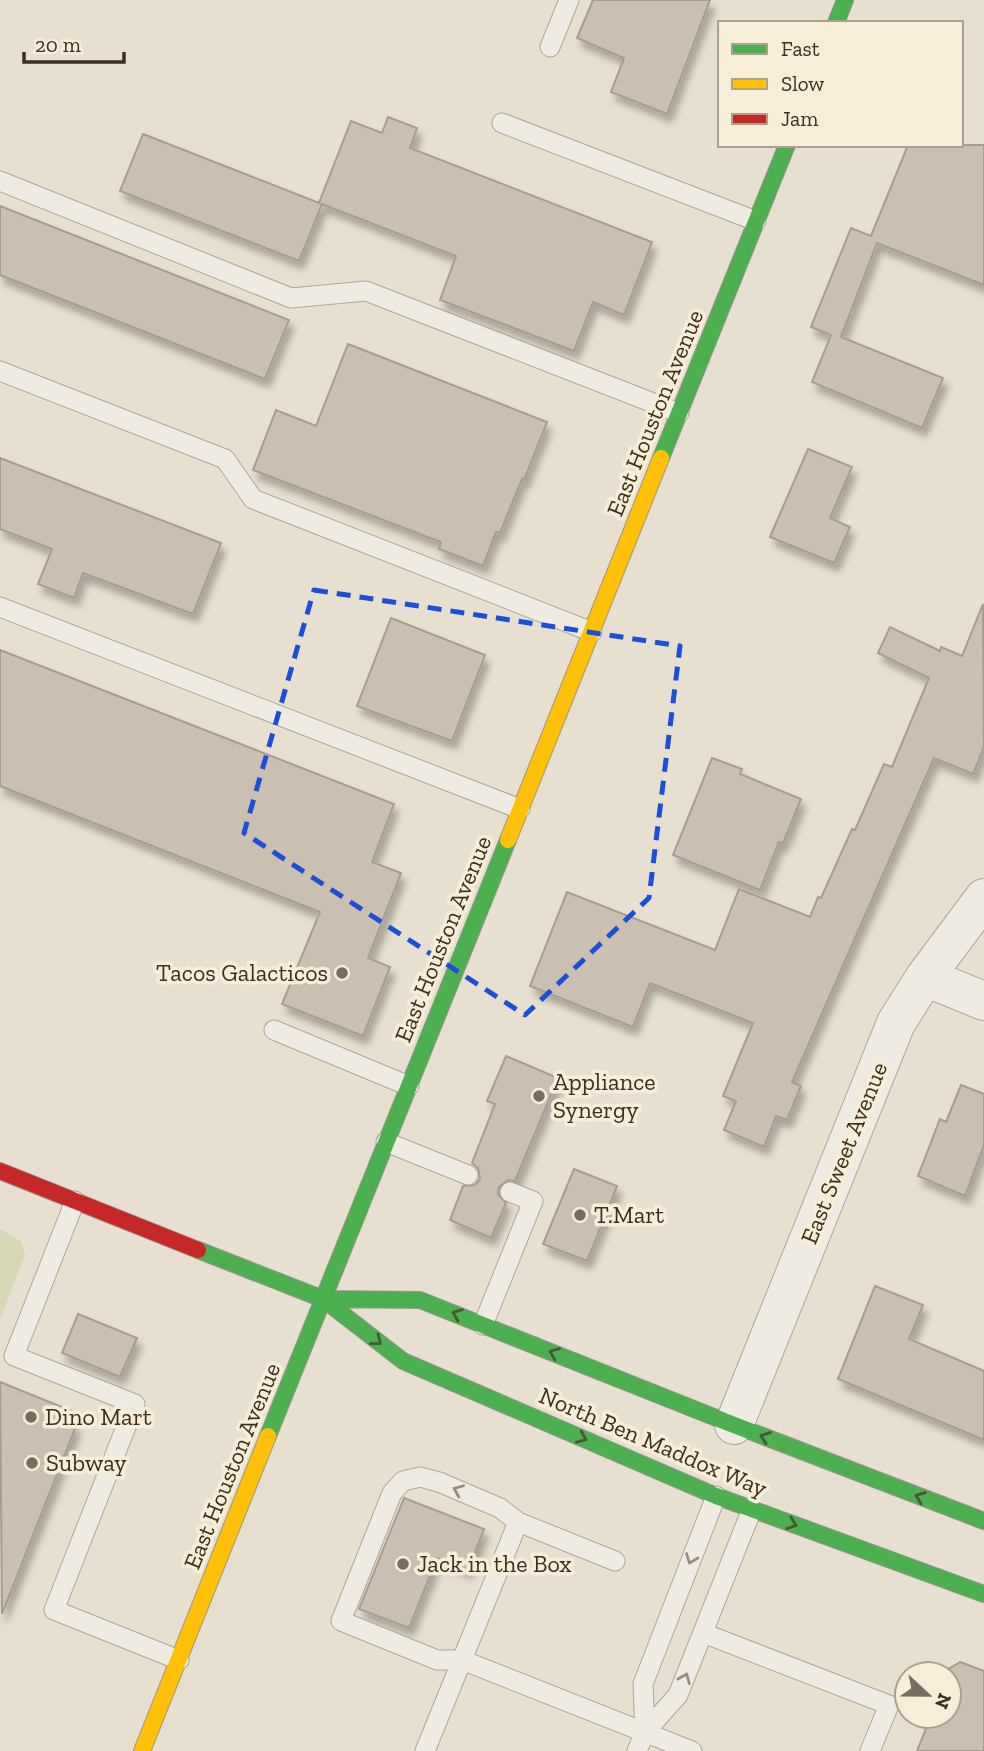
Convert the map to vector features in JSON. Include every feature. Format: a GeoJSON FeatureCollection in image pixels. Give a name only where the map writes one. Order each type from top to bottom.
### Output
{"type":"FeatureCollection","features":[{"type":"Feature","properties":{"kind":"main road"},"geometry":{"type":"LineString","coordinates":[[837,21],[845,0]]}},
{"type":"Feature","properties":{"kind":"main road","name":"East Houston Avenue"},"geometry":{"type":"LineString","coordinates":[[142,1751],[786,147]]}},
{"type":"Feature","properties":{"kind":"main road","name":"North Ben Maddox Way"},"geometry":{"type":"LineString","coordinates":[[0,1171],[323,1298],[403,1361],[716,1496],[984,1594]]}},
{"type":"Feature","properties":{"kind":"main road","name":"North Ben Maddox Way"},"geometry":{"type":"LineString","coordinates":[[323,1298],[420,1300],[984,1521]]}},
{"type":"Feature","properties":{"kind":"street","name":"East Sweet Avenue"},"geometry":{"type":"LineString","coordinates":[[734,1425],[896,1023],[925,977],[984,898]]}},
{"type":"Feature","properties":{"kind":"street"},"geometry":{"type":"LineString","coordinates":[[925,977],[984,1001]]}},
{"type":"Feature","properties":{"kind":"lane"},"geometry":{"type":"LineString","coordinates":[[550,47],[569,0]]}},
{"type":"Feature","properties":{"kind":"lane"},"geometry":{"type":"LineString","coordinates":[[502,123],[756,221]]}},
{"type":"Feature","properties":{"kind":"lane"},"geometry":{"type":"LineString","coordinates":[[0,181],[291,298],[366,290],[679,413]]}},
{"type":"Feature","properties":{"kind":"lane"},"geometry":{"type":"LineString","coordinates":[[0,371],[225,459],[253,499],[592,632]]}},
{"type":"Feature","properties":{"kind":"lane"},"geometry":{"type":"LineString","coordinates":[[0,607],[520,809]]}},
{"type":"Feature","properties":{"kind":"lane"},"geometry":{"type":"LineString","coordinates":[[274,1030],[409,1086]]}},
{"type":"Feature","properties":{"kind":"lane"},"geometry":{"type":"LineString","coordinates":[[386,1142],[468,1175]]}},
{"type":"Feature","properties":{"kind":"lane"},"geometry":{"type":"LineString","coordinates":[[483,1325],[533,1201],[510,1192]]}},
{"type":"Feature","properties":{"kind":"lane"},"geometry":{"type":"LineString","coordinates":[[75,1201],[14,1356],[135,1404],[54,1610],[179,1660]]}},
{"type":"Feature","properties":{"kind":"lane"},"geometry":{"type":"LineString","coordinates":[[615,1561],[518,1522],[500,1508],[439,1482],[420,1477],[403,1481],[392,1493],[341,1621],[437,1660],[462,1660],[692,1751]]}},
{"type":"Feature","properties":{"kind":"lane"},"geometry":{"type":"LineString","coordinates":[[645,1732],[643,1684],[716,1496]]}},
{"type":"Feature","properties":{"kind":"lane"},"geometry":{"type":"LineString","coordinates":[[637,1751],[645,1732],[678,1695],[752,1509]]}},
{"type":"Feature","properties":{"kind":"lane"},"geometry":{"type":"LineString","coordinates":[[425,1751],[518,1522]]}},
{"type":"Feature","properties":{"kind":"lane"},"geometry":{"type":"LineString","coordinates":[[703,1633],[889,1705],[870,1751]]}},
{"type":"Feature","properties":{"kind":"highlighted area"},"geometry":{"type":"Polygon","coordinates":[[[314,590],[680,646],[649,898],[525,1015],[244,833],[314,590]]]}},
{"type":"Feature","properties":{"kind":"green space"},"geometry":{"type":"Polygon","coordinates":[[[0,1229],[21,1241],[25,1253],[0,1320],[0,1229]]]}},
{"type":"Feature","properties":{"kind":"building"},"geometry":{"type":"Polygon","coordinates":[[[593,0],[710,0],[667,114],[611,92],[624,58],[577,38],[593,0]]]}},
{"type":"Feature","properties":{"kind":"building"},"geometry":{"type":"Polygon","coordinates":[[[388,117],[417,128],[410,148],[652,242],[624,315],[593,302],[574,351],[440,300],[456,256],[319,203],[351,121],[382,133],[388,117]]]}},
{"type":"Feature","properties":{"kind":"building"},"geometry":{"type":"Polygon","coordinates":[[[143,134],[322,204],[299,261],[120,191],[143,134]]]}},
{"type":"Feature","properties":{"kind":"building"},"geometry":{"type":"Polygon","coordinates":[[[984,145],[984,285],[877,243],[841,337],[943,378],[922,428],[812,382],[831,335],[811,327],[851,228],[871,236],[907,147],[984,145]]]}},
{"type":"Feature","properties":{"kind":"building"},"geometry":{"type":"Polygon","coordinates":[[[0,206],[289,320],[265,379],[0,275],[0,206]]]}},
{"type":"Feature","properties":{"kind":"building"},"geometry":{"type":"Polygon","coordinates":[[[348,344],[547,422],[524,480],[522,479],[500,533],[496,532],[483,566],[439,549],[441,542],[253,470],[276,410],[316,426],[348,344]]]}},
{"type":"Feature","properties":{"kind":"building"},"geometry":{"type":"Polygon","coordinates":[[[808,449],[852,467],[830,518],[850,527],[834,563],[770,537],[808,449]]]}},
{"type":"Feature","properties":{"kind":"building"},"geometry":{"type":"Polygon","coordinates":[[[0,458],[221,543],[193,614],[83,573],[74,598],[38,584],[52,549],[0,529],[0,458]]]}},
{"type":"Feature","properties":{"kind":"building"},"geometry":{"type":"Polygon","coordinates":[[[983,604],[984,747],[973,774],[934,758],[792,1082],[801,1086],[787,1120],[776,1116],[764,1147],[724,1130],[736,1101],[723,1096],[753,1023],[650,983],[633,1027],[530,986],[567,892],[715,950],[739,889],[810,917],[852,829],[855,830],[884,764],[892,767],[929,678],[878,653],[890,627],[940,651],[941,647],[962,656],[983,604]]]}},
{"type":"Feature","properties":{"kind":"building"},"geometry":{"type":"Polygon","coordinates":[[[391,618],[485,655],[452,741],[357,706],[391,618]]]}},
{"type":"Feature","properties":{"kind":"building"},"geometry":{"type":"Polygon","coordinates":[[[0,650],[394,804],[372,862],[401,873],[368,958],[390,967],[363,1036],[282,1004],[320,912],[0,786],[0,650]]]}},
{"type":"Feature","properties":{"kind":"building"},"geometry":{"type":"Polygon","coordinates":[[[712,758],[742,769],[740,774],[801,799],[783,843],[779,842],[760,890],[673,855],[712,758]]]}},
{"type":"Feature","properties":{"kind":"building"},"geometry":{"type":"Polygon","coordinates":[[[506,1056],[558,1078],[515,1181],[508,1180],[499,1187],[498,1194],[506,1203],[491,1238],[450,1220],[463,1186],[475,1185],[480,1179],[478,1168],[472,1163],[495,1104],[487,1101],[506,1056]]]}},
{"type":"Feature","properties":{"kind":"building"},"geometry":{"type":"Polygon","coordinates":[[[961,1085],[984,1094],[984,1145],[965,1196],[918,1176],[940,1119],[946,1122],[961,1085]]]}},
{"type":"Feature","properties":{"kind":"building","name":"T.Mart"},"geometry":{"type":"Polygon","coordinates":[[[574,1169],[617,1186],[587,1261],[543,1244],[574,1169]]]}},
{"type":"Feature","properties":{"kind":"building"},"geometry":{"type":"Polygon","coordinates":[[[875,1286],[923,1305],[909,1339],[984,1371],[984,1440],[838,1379],[875,1286]]]}},
{"type":"Feature","properties":{"kind":"building"},"geometry":{"type":"Polygon","coordinates":[[[78,1314],[137,1338],[120,1377],[62,1353],[78,1314]]]}},
{"type":"Feature","properties":{"kind":"building"},"geometry":{"type":"Polygon","coordinates":[[[0,1382],[72,1411],[68,1423],[76,1426],[2,1614],[0,1382]]]}},
{"type":"Feature","properties":{"kind":"building","name":"Jack in the Box"},"geometry":{"type":"Polygon","coordinates":[[[404,1498],[484,1529],[468,1570],[437,1558],[409,1628],[359,1609],[404,1498]]]}},
{"type":"Feature","properties":{"kind":"building"},"geometry":{"type":"Polygon","coordinates":[[[963,1663],[984,1671],[984,1751],[917,1751],[925,1730],[963,1730],[963,1663]]]}},
{"type":"Feature","properties":{"kind":"traffic: fast"},"geometry":{"type":"LineString","coordinates":[[837,21],[845,0]]}},
{"type":"Feature","properties":{"kind":"traffic: fast"},"geometry":{"type":"LineString","coordinates":[[661,458],[786,147]]}},
{"type":"Feature","properties":{"kind":"traffic: fast"},"geometry":{"type":"LineString","coordinates":[[268,1436],[508,840]]}},
{"type":"Feature","properties":{"kind":"traffic: fast"},"geometry":{"type":"LineString","coordinates":[[198,1250],[323,1299],[403,1361],[716,1496],[984,1594]]}},
{"type":"Feature","properties":{"kind":"traffic: fast"},"geometry":{"type":"LineString","coordinates":[[323,1299],[420,1300],[984,1521]]}},
{"type":"Feature","properties":{"kind":"traffic: slow"},"geometry":{"type":"LineString","coordinates":[[508,840],[661,458]]}},
{"type":"Feature","properties":{"kind":"traffic: slow"},"geometry":{"type":"LineString","coordinates":[[142,1751],[268,1436]]}},
{"type":"Feature","properties":{"kind":"traffic: jam"},"geometry":{"type":"LineString","coordinates":[[0,1171],[198,1250]]}},
{"type":"Feature","properties":{"kind":"place","name":"Tacos Galacticos"},"geometry":{"type":"Point","coordinates":[342,973]}},
{"type":"Feature","properties":{"kind":"place","name":"Appliance Synergy"},"geometry":{"type":"Point","coordinates":[539,1096]}},
{"type":"Feature","properties":{"kind":"place","name":"T.Mart"},"geometry":{"type":"Point","coordinates":[580,1215]}},
{"type":"Feature","properties":{"kind":"place","name":"Dino Mart"},"geometry":{"type":"Point","coordinates":[31,1417]}},
{"type":"Feature","properties":{"kind":"place","name":"Subway"},"geometry":{"type":"Point","coordinates":[32,1463]}},
{"type":"Feature","properties":{"kind":"place","name":"Jack in the Box"},"geometry":{"type":"Point","coordinates":[403,1564]}}]}
